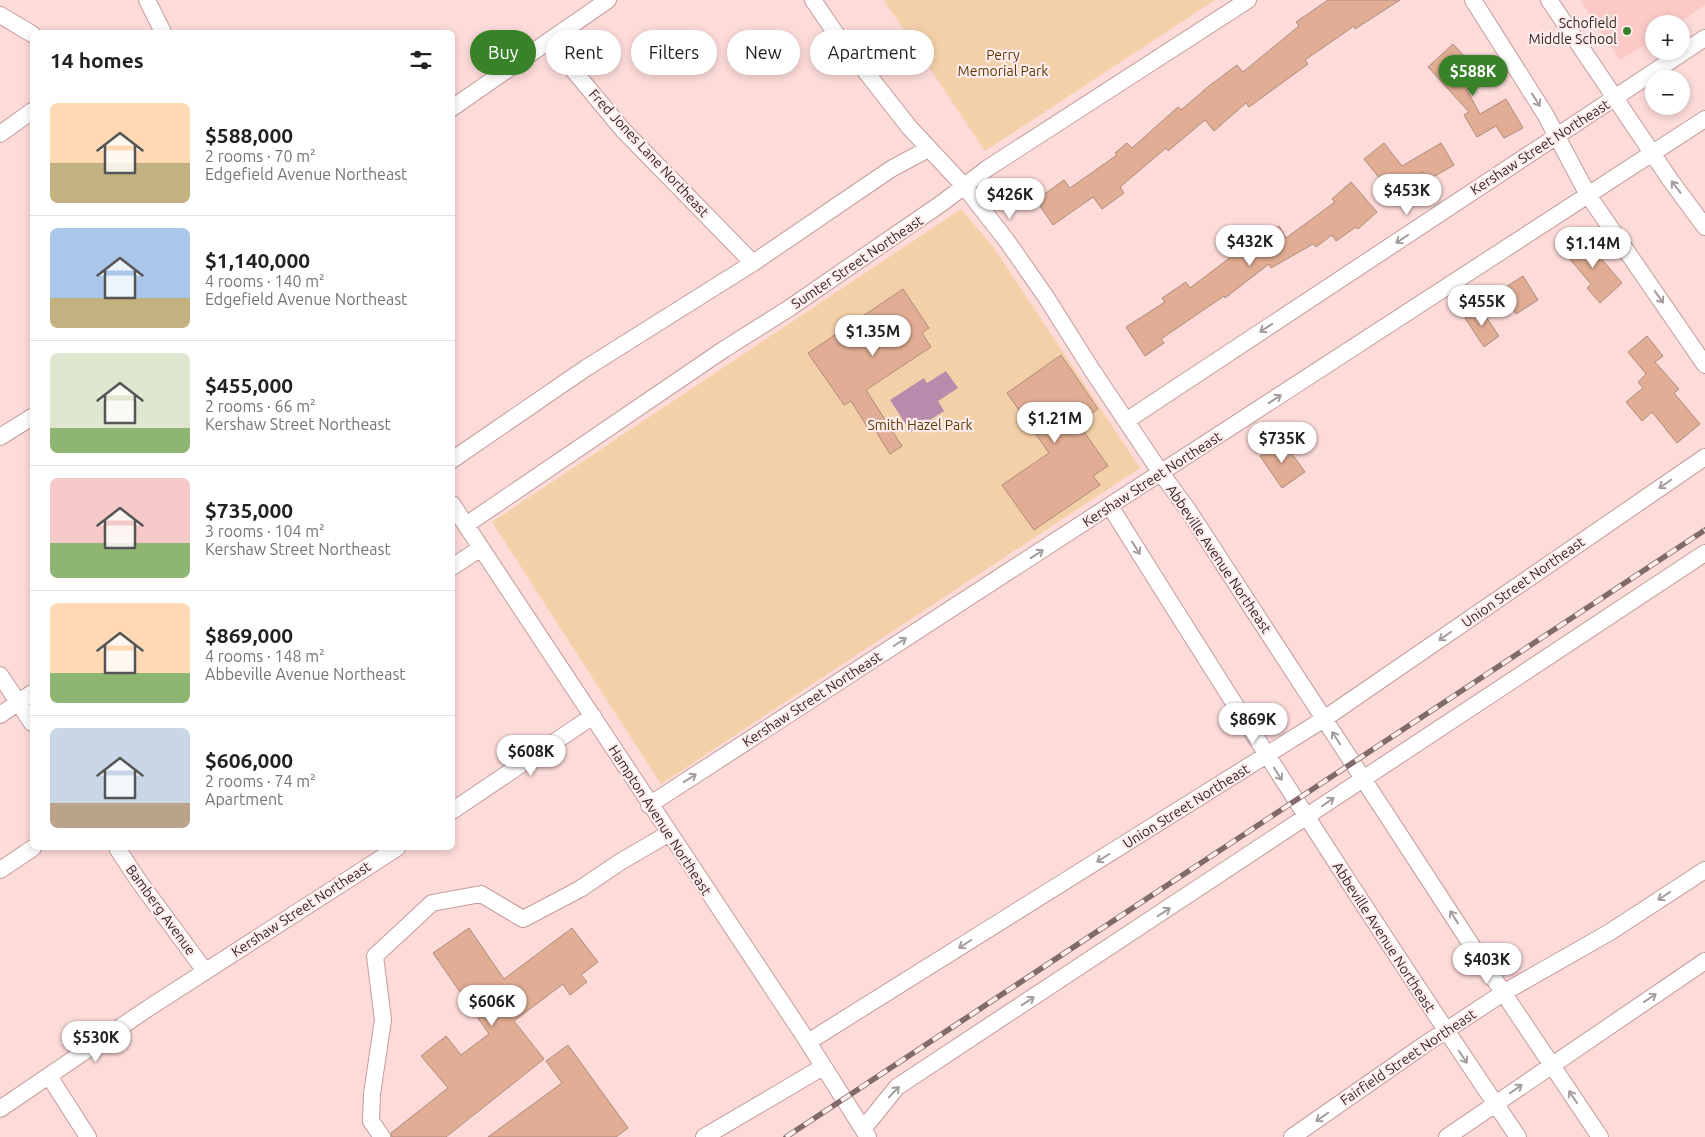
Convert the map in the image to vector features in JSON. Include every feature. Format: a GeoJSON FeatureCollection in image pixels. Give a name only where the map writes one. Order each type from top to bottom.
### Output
{"type":"FeatureCollection","features":[{"type":"Feature","properties":{"kind":"street"},"geometry":{"type":"LineString","coordinates":[[147,0],[162,30]]}},
{"type":"Feature","properties":{"kind":"street"},"geometry":{"type":"LineString","coordinates":[[565,30],[608,0]]}},
{"type":"Feature","properties":{"kind":"street","name":"Abbeville Avenue Northeast"},"geometry":{"type":"LineString","coordinates":[[813,0],[834,32],[928,149],[964,186],[1046,297],[1160,473],[1188,510],[1362,779],[1419,862],[1503,994],[1600,1137]]}},
{"type":"Feature","properties":{"kind":"street","name":"Sumter Street Northeast"},"geometry":{"type":"LineString","coordinates":[[466,525],[722,350],[788,309],[988,168],[1248,0]]}},
{"type":"Feature","properties":{"kind":"street"},"geometry":{"type":"LineString","coordinates":[[1473,0],[1557,135],[1588,194],[1705,365]]}},
{"type":"Feature","properties":{"kind":"street"},"geometry":{"type":"LineString","coordinates":[[1549,0],[1614,98],[1705,227]]}},
{"type":"Feature","properties":{"kind":"street"},"geometry":{"type":"LineString","coordinates":[[0,15],[30,33]]}},
{"type":"Feature","properties":{"kind":"street","name":"Kershaw Street Northeast"},"geometry":{"type":"LineString","coordinates":[[1126,421],[1705,38]]}},
{"type":"Feature","properties":{"kind":"street"},"geometry":{"type":"LineString","coordinates":[[455,106],[546,43]]}},
{"type":"Feature","properties":{"kind":"street","name":"Fred Jones Lane Northeast"},"geometry":{"type":"LineString","coordinates":[[577,75],[623,130],[753,263]]}},
{"type":"Feature","properties":{"kind":"street"},"geometry":{"type":"LineString","coordinates":[[0,134],[30,112]]}},
{"type":"Feature","properties":{"kind":"street","name":"Kershaw Street Northeast"},"geometry":{"type":"LineString","coordinates":[[649,805],[1705,119]]}},
{"type":"Feature","properties":{"kind":"street"},"geometry":{"type":"LineString","coordinates":[[455,458],[586,368],[753,263],[891,169],[928,149]]}},
{"type":"Feature","properties":{"kind":"street"},"geometry":{"type":"LineString","coordinates":[[0,437],[30,417]]}},
{"type":"Feature","properties":{"kind":"street","name":"Union Street Northeast"},"geometry":{"type":"LineString","coordinates":[[808,1042],[1324,719],[1705,456]]}},
{"type":"Feature","properties":{"kind":"street","name":"Abbeville Avenue Northeast"},"geometry":{"type":"LineString","coordinates":[[1110,506],[1306,818],[1445,1031],[1518,1137]]}},
{"type":"Feature","properties":{"kind":"street","name":"Hampton Avenue Northeast"},"geometry":{"type":"LineString","coordinates":[[455,508],[593,716],[668,834],[808,1042],[865,1133]]}},
{"type":"Feature","properties":{"kind":"street"},"geometry":{"type":"LineString","coordinates":[[455,566],[481,548]]}},
{"type":"Feature","properties":{"kind":"street"},"geometry":{"type":"LineString","coordinates":[[865,1133],[897,1088],[1705,553]]}},
{"type":"Feature","properties":{"kind":"street"},"geometry":{"type":"LineString","coordinates":[[0,674],[30,720]]}},
{"type":"Feature","properties":{"kind":"street"},"geometry":{"type":"LineString","coordinates":[[0,715],[30,694]]}},
{"type":"Feature","properties":{"kind":"street"},"geometry":{"type":"LineString","coordinates":[[455,809],[593,716]]}},
{"type":"Feature","properties":{"kind":"street"},"geometry":{"type":"LineString","coordinates":[[382,1137],[371,1121],[372,1094],[383,1020],[375,956],[432,903],[481,894],[523,919],[580,889],[620,862],[668,834]]}},
{"type":"Feature","properties":{"kind":"street"},"geometry":{"type":"LineString","coordinates":[[0,870],[31,850]]}},
{"type":"Feature","properties":{"kind":"street","name":"Bamberg Avenue"},"geometry":{"type":"LineString","coordinates":[[118,850],[138,880],[206,971]]}},
{"type":"Feature","properties":{"kind":"street","name":"Kershaw Street Northeast"},"geometry":{"type":"LineString","coordinates":[[49,1076],[176,990],[394,850]]}},
{"type":"Feature","properties":{"kind":"street","name":"Fairfield Street Northeast"},"geometry":{"type":"LineString","coordinates":[[1292,1137],[1445,1031],[1503,994],[1610,932],[1705,870]]}},
{"type":"Feature","properties":{"kind":"street"},"geometry":{"type":"LineString","coordinates":[[1447,1137],[1705,961]]}},
{"type":"Feature","properties":{"kind":"street"},"geometry":{"type":"LineString","coordinates":[[704,1137],[823,1067]]}},
{"type":"Feature","properties":{"kind":"street"},"geometry":{"type":"LineString","coordinates":[[0,1109],[49,1076],[88,1137]]}},
{"type":"Feature","properties":{"kind":"shaded area","name":"Schofield Middle School"},"geometry":{"type":"Polygon","coordinates":[[[1580,0],[1705,0],[1705,5],[1690,15],[1645,15],[1645,45],[1620,60],[1580,0]]]}},
{"type":"Feature","properties":{"kind":"shaded area"},"geometry":{"type":"Polygon","coordinates":[[[946,371],[958,388],[938,401],[944,411],[911,432],[890,400],[924,378],[927,383],[946,371]]]}},
{"type":"Feature","properties":{"kind":"green space","name":"Perry Memorial Park"},"geometry":{"type":"Polygon","coordinates":[[[884,0],[1215,0],[985,151],[934,75],[934,30],[904,30],[884,0]]]}},
{"type":"Feature","properties":{"kind":"green space","name":"Smith Hazel Park"},"geometry":{"type":"Polygon","coordinates":[[[961,209],[994,248],[1140,468],[661,784],[492,522],[961,209]]]}},
{"type":"Feature","properties":{"kind":"building"},"geometry":{"type":"Polygon","coordinates":[[[1328,0],[1400,0],[1355,29],[1354,26],[1305,60],[1308,64],[1249,107],[1246,103],[1214,131],[1205,120],[1168,151],[1166,148],[1120,187],[1124,193],[1102,209],[1093,197],[1053,225],[1036,200],[1064,180],[1070,188],[1117,155],[1115,153],[1127,143],[1132,148],[1178,107],[1181,110],[1237,65],[1243,72],[1299,26],[1296,22],[1328,0]]]}},
{"type":"Feature","properties":{"kind":"building"},"geometry":{"type":"Polygon","coordinates":[[[1453,44],[1467,59],[1457,68],[1472,85],[1467,90],[1480,114],[1506,99],[1523,128],[1504,138],[1496,126],[1477,137],[1464,115],[1469,112],[1428,67],[1453,44]]]}},
{"type":"Feature","properties":{"kind":"building"},"geometry":{"type":"Polygon","coordinates":[[[1384,143],[1402,166],[1441,143],[1454,165],[1428,180],[1423,172],[1394,196],[1364,159],[1384,143]]]}},
{"type":"Feature","properties":{"kind":"building"},"geometry":{"type":"Polygon","coordinates":[[[1351,182],[1377,212],[1358,229],[1356,227],[1336,241],[1332,235],[1316,247],[1313,244],[1271,268],[1269,264],[1225,298],[1224,296],[1161,339],[1164,343],[1145,356],[1126,327],[1165,302],[1162,298],[1186,282],[1190,288],[1248,244],[1279,226],[1286,238],[1335,202],[1332,199],[1351,182]]]}},
{"type":"Feature","properties":{"kind":"building"},"geometry":{"type":"Polygon","coordinates":[[[1581,235],[1622,283],[1600,303],[1587,288],[1591,284],[1563,251],[1581,235]]]}},
{"type":"Feature","properties":{"kind":"building"},"geometry":{"type":"Polygon","coordinates":[[[1523,276],[1538,300],[1516,314],[1501,290],[1523,276]]]}},
{"type":"Feature","properties":{"kind":"building"},"geometry":{"type":"Polygon","coordinates":[[[903,289],[929,328],[922,333],[931,347],[866,390],[902,446],[890,454],[872,425],[868,428],[851,401],[844,405],[808,353],[903,289]]]}},
{"type":"Feature","properties":{"kind":"building"},"geometry":{"type":"Polygon","coordinates":[[[1480,308],[1499,336],[1484,347],[1465,318],[1480,308]]]}},
{"type":"Feature","properties":{"kind":"building"},"geometry":{"type":"Polygon","coordinates":[[[1647,336],[1663,356],[1655,362],[1679,389],[1674,393],[1700,424],[1677,443],[1652,412],[1642,421],[1626,402],[1643,388],[1638,382],[1646,374],[1628,352],[1647,336]]]}},
{"type":"Feature","properties":{"kind":"building"},"geometry":{"type":"Polygon","coordinates":[[[1061,355],[1098,409],[1078,423],[1108,466],[1093,476],[1100,485],[1034,530],[1002,485],[1049,453],[1007,393],[1061,355]]]}},
{"type":"Feature","properties":{"kind":"building"},"geometry":{"type":"Polygon","coordinates":[[[1282,440],[1305,472],[1282,488],[1260,456],[1282,440]]]}},
{"type":"Feature","properties":{"kind":"building"},"geometry":{"type":"Polygon","coordinates":[[[469,928],[504,979],[572,928],[598,962],[581,975],[587,982],[570,995],[563,984],[514,1021],[544,1059],[446,1137],[392,1137],[391,1133],[448,1088],[421,1056],[446,1036],[461,1055],[489,1034],[433,953],[469,928]]]}},
{"type":"Feature","properties":{"kind":"building"},"geometry":{"type":"Polygon","coordinates":[[[568,1045],[628,1128],[616,1137],[488,1137],[562,1083],[546,1061],[568,1045]]]}},
{"type":"Feature","properties":{"kind":"railway"},"geometry":{"type":"LineString","coordinates":[[786,1137],[1705,530]]}},
{"type":"Feature","properties":{"kind":"place","name":"Schofield Middle School"},"geometry":{"type":"Point","coordinates":[1627,31]}}]}
